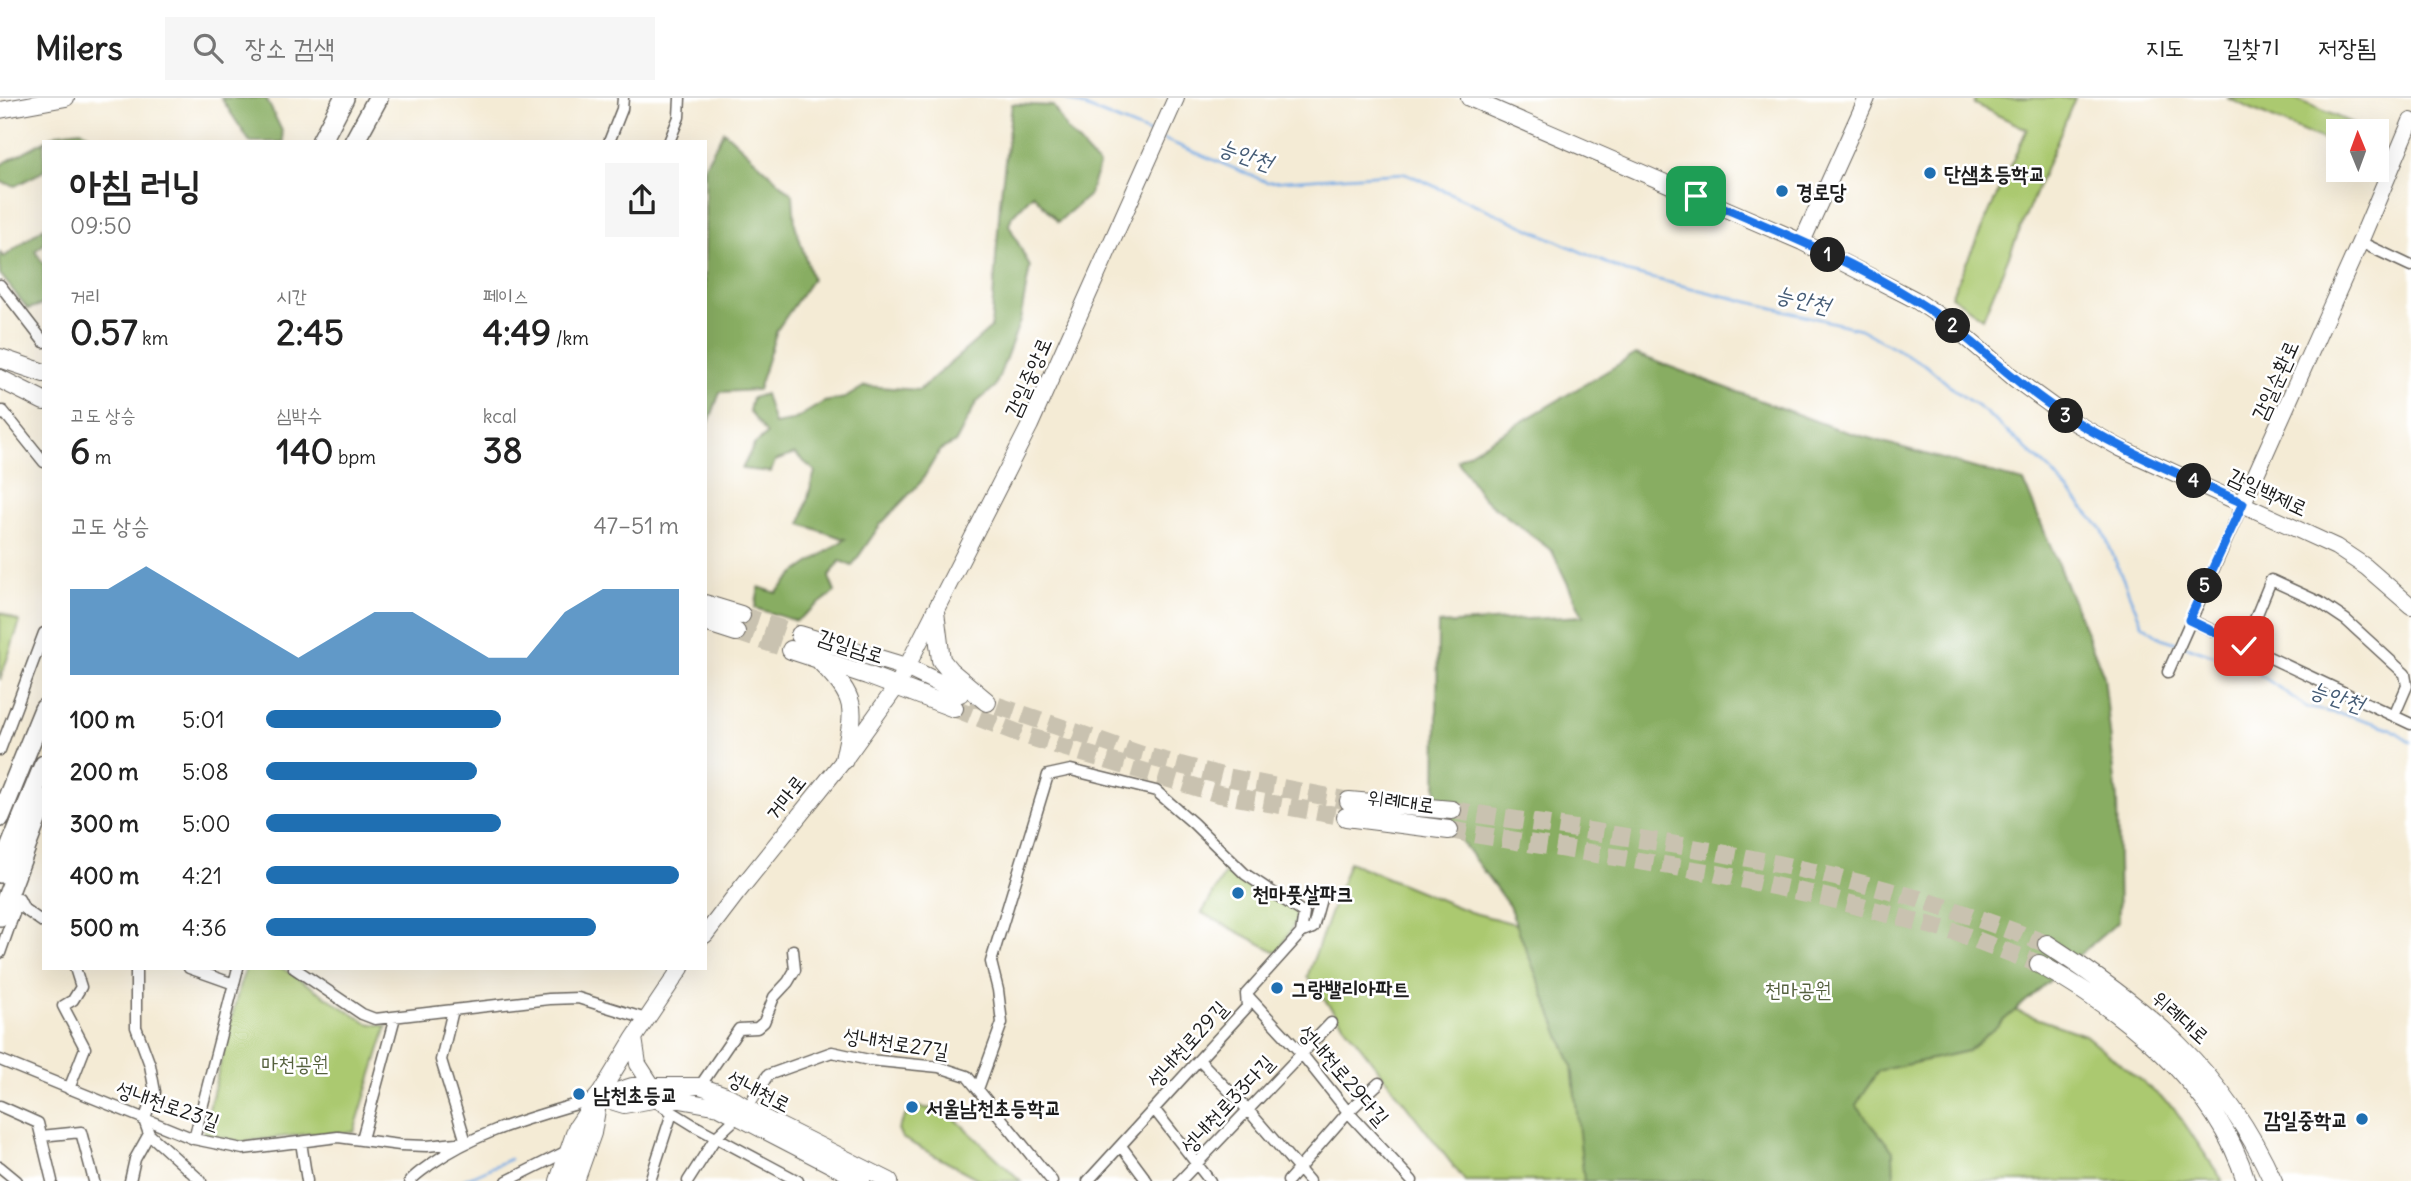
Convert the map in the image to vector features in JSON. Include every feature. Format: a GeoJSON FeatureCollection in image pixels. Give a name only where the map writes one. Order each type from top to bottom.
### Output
{"type":"FeatureCollection","features":[{"type":"Feature","properties":{"kind":"highway"},"geometry":{"type":"LineString","coordinates":[[322,140],[344,98]]}},
{"type":"Feature","properties":{"kind":"highway"},"geometry":{"type":"LineString","coordinates":[[355,140],[378,98]]}},
{"type":"Feature","properties":{"kind":"highway"},"geometry":{"type":"LineString","coordinates":[[0,817],[42,714]]}},
{"type":"Feature","properties":{"kind":"highway"},"geometry":{"type":"LineString","coordinates":[[0,916],[7,870],[42,771]]}},
{"type":"Feature","properties":{"kind":"highway"},"geometry":{"type":"LineString","coordinates":[[7,870],[42,803]]}},
{"type":"Feature","properties":{"kind":"main road"},"geometry":{"type":"LineString","coordinates":[[0,110],[62,98]]}},
{"type":"Feature","properties":{"kind":"main road","name":"감일중앙로"},"geometry":{"type":"LineString","coordinates":[[897,686],[1030,425],[1176,98]]}},
{"type":"Feature","properties":{"kind":"main road","name":"감일백제로"},"geometry":{"type":"LineString","coordinates":[[1469,98],[1802,242],[1914,299],[1947,321],[2015,379],[2077,424],[2120,448],[2336,547],[2366,567],[2411,606]]}},
{"type":"Feature","properties":{"kind":"main road"},"geometry":{"type":"LineString","coordinates":[[1802,242],[1867,98]]}},
{"type":"Feature","properties":{"kind":"main road","name":"감일순환로"},"geometry":{"type":"LineString","coordinates":[[2243,503],[2411,121]]}},
{"type":"Feature","properties":{"kind":"main road"},"geometry":{"type":"LineString","coordinates":[[0,358],[36,370]]}},
{"type":"Feature","properties":{"kind":"main road"},"geometry":{"type":"LineString","coordinates":[[36,370],[14,375],[7,382],[42,400]]}},
{"type":"Feature","properties":{"kind":"main road"},"geometry":{"type":"LineString","coordinates":[[707,605],[738,624],[707,622]]}},
{"type":"Feature","properties":{"kind":"main road"},"geometry":{"type":"LineString","coordinates":[[935,612],[941,660],[987,702]]}},
{"type":"Feature","properties":{"kind":"main road","name":"감일남로"},"geometry":{"type":"LineString","coordinates":[[897,686],[818,660],[795,642],[906,667]]}},
{"type":"Feature","properties":{"kind":"main road"},"geometry":{"type":"LineString","coordinates":[[818,660],[850,695],[852,708],[844,760]]}},
{"type":"Feature","properties":{"kind":"main road"},"geometry":{"type":"LineString","coordinates":[[897,686],[957,700],[906,667]]}},
{"type":"Feature","properties":{"kind":"main road","name":"거마로"},"geometry":{"type":"LineString","coordinates":[[707,932],[844,760],[897,686]]}},
{"type":"Feature","properties":{"kind":"main road","name":"위례대로"},"geometry":{"type":"LineString","coordinates":[[1449,830],[1348,809],[1452,810]]}},
{"type":"Feature","properties":{"kind":"main road","name":"위례대로"},"geometry":{"type":"LineString","coordinates":[[2047,944],[2091,972],[2144,1012],[2200,1065],[2258,1148],[2273,1181]]}},
{"type":"Feature","properties":{"kind":"main road","name":"위례대로"},"geometry":{"type":"LineString","coordinates":[[2039,964],[2081,987],[2101,1002],[2180,1070],[2205,1101],[2239,1157],[2246,1181]]}},
{"type":"Feature","properties":{"kind":"main road"},"geometry":{"type":"LineString","coordinates":[[559,1181],[577,1128],[680,970]]}},
{"type":"Feature","properties":{"kind":"main road"},"geometry":{"type":"LineString","coordinates":[[634,1038],[638,1064],[652,1092]]}},
{"type":"Feature","properties":{"kind":"main road","name":"성내천로"},"geometry":{"type":"LineString","coordinates":[[598,1097],[632,1086],[680,1100],[742,1112],[890,1181]]}},
{"type":"Feature","properties":{"kind":"main road","name":"성내천로"},"geometry":{"type":"LineString","coordinates":[[652,1092],[700,1086],[729,1096],[742,1112],[862,1181]]}},
{"type":"Feature","properties":{"kind":"main road"},"geometry":{"type":"LineString","coordinates":[[575,1181],[592,1133],[598,1097]]}},
{"type":"Feature","properties":{"kind":"street"},"geometry":{"type":"LineString","coordinates":[[610,140],[622,109],[623,98]]}},
{"type":"Feature","properties":{"kind":"street"},"geometry":{"type":"LineString","coordinates":[[671,140],[679,117],[680,98]]}},
{"type":"Feature","properties":{"kind":"street"},"geometry":{"type":"LineString","coordinates":[[2360,242],[2411,267]]}},
{"type":"Feature","properties":{"kind":"street"},"geometry":{"type":"LineString","coordinates":[[0,285],[42,339]]}},
{"type":"Feature","properties":{"kind":"street"},"geometry":{"type":"LineString","coordinates":[[0,415],[3,411],[42,460]]}},
{"type":"Feature","properties":{"kind":"street","name":"감일순환로"},"geometry":{"type":"LineString","coordinates":[[2168,672],[2243,503]]}},
{"type":"Feature","properties":{"kind":"street"},"geometry":{"type":"LineString","coordinates":[[2244,646],[2271,580],[2319,602],[2346,620],[2405,674],[2406,686],[2394,716]]}},
{"type":"Feature","properties":{"kind":"street"},"geometry":{"type":"LineString","coordinates":[[2187,626],[2244,646],[2411,724]]}},
{"type":"Feature","properties":{"kind":"street"},"geometry":{"type":"LineString","coordinates":[[0,750],[42,638]]}},
{"type":"Feature","properties":{"kind":"street"},"geometry":{"type":"LineString","coordinates":[[978,1089],[1002,1023],[991,962],[1048,775],[1071,769],[1156,791],[1194,823],[1245,874],[1304,913],[1301,933]]}},
{"type":"Feature","properties":{"kind":"street","name":"성내천로29길"},"geometry":{"type":"LineString","coordinates":[[1088,1181],[1247,1007],[1246,994],[1301,933],[1313,928],[1322,895]]}},
{"type":"Feature","properties":{"kind":"street"},"geometry":{"type":"LineString","coordinates":[[0,953],[19,899],[24,909],[42,922]]}},
{"type":"Feature","properties":{"kind":"street"},"geometry":{"type":"LineString","coordinates":[[700,1086],[738,1029],[757,1028],[764,1022],[774,996],[795,970],[793,950]]}},
{"type":"Feature","properties":{"kind":"street"},"geometry":{"type":"LineString","coordinates":[[69,1088],[85,1048],[63,1006],[73,1000],[80,987],[76,970]]}},
{"type":"Feature","properties":{"kind":"street"},"geometry":{"type":"LineString","coordinates":[[136,970],[136,1027],[150,1065],[155,1092],[144,1120],[149,1134],[201,1181]]}},
{"type":"Feature","properties":{"kind":"street"},"geometry":{"type":"LineString","coordinates":[[195,970],[234,984]]}},
{"type":"Feature","properties":{"kind":"street"},"geometry":{"type":"LineString","coordinates":[[194,1139],[238,970]]}},
{"type":"Feature","properties":{"kind":"street"},"geometry":{"type":"LineString","coordinates":[[297,970],[362,1014],[376,1019],[578,998],[646,1019]]}},
{"type":"Feature","properties":{"kind":"street","name":"성내천로29다길"},"geometry":{"type":"LineString","coordinates":[[1246,994],[1301,1053],[1405,1178]]}},
{"type":"Feature","properties":{"kind":"street"},"geometry":{"type":"LineString","coordinates":[[453,1010],[441,1060],[466,1142]]}},
{"type":"Feature","properties":{"kind":"street"},"geometry":{"type":"LineString","coordinates":[[362,1139],[395,1017]]}},
{"type":"Feature","properties":{"kind":"street","name":"성내천로33다길"},"geometry":{"type":"LineString","coordinates":[[1180,1181],[1331,1023]]}},
{"type":"Feature","properties":{"kind":"street","name":"성내천로27길"},"geometry":{"type":"LineString","coordinates":[[716,1137],[742,1112],[768,1075],[832,1052],[869,1060],[939,1067],[967,1076],[1052,1181]]}},
{"type":"Feature","properties":{"kind":"street","name":"성내천로23길"},"geometry":{"type":"LineString","coordinates":[[0,1060],[194,1139],[243,1149],[338,1137],[400,1146],[466,1142]]}},
{"type":"Feature","properties":{"kind":"street"},"geometry":{"type":"LineString","coordinates":[[1199,1060],[1248,1110],[1309,1181]]}},
{"type":"Feature","properties":{"kind":"street"},"geometry":{"type":"LineString","coordinates":[[1288,1181],[1348,1112],[1379,1083]]}},
{"type":"Feature","properties":{"kind":"street"},"geometry":{"type":"LineString","coordinates":[[652,1092],[672,1113],[798,1181]]}},
{"type":"Feature","properties":{"kind":"street","name":"성내천로"},"geometry":{"type":"LineString","coordinates":[[410,1181],[447,1152],[466,1142],[503,1127],[598,1097]]}},
{"type":"Feature","properties":{"kind":"street"},"geometry":{"type":"LineString","coordinates":[[0,1106],[38,1123],[52,1181]]}},
{"type":"Feature","properties":{"kind":"street"},"geometry":{"type":"LineString","coordinates":[[1154,1109],[1210,1181]]}},
{"type":"Feature","properties":{"kind":"street"},"geometry":{"type":"LineString","coordinates":[[665,1181],[652,1177],[672,1113]]}},
{"type":"Feature","properties":{"kind":"street"},"geometry":{"type":"LineString","coordinates":[[41,1136],[81,1132],[94,1181]]}},
{"type":"Feature","properties":{"kind":"street"},"geometry":{"type":"LineString","coordinates":[[130,1181],[135,1159],[149,1134]]}},
{"type":"Feature","properties":{"kind":"street"},"geometry":{"type":"LineString","coordinates":[[688,1181],[716,1137]]}},
{"type":"Feature","properties":{"kind":"street"},"geometry":{"type":"LineString","coordinates":[[301,1142],[307,1181]]}},
{"type":"Feature","properties":{"kind":"street"},"geometry":{"type":"LineString","coordinates":[[1121,1146],[1147,1181]]}},
{"type":"Feature","properties":{"kind":"street"},"geometry":{"type":"LineString","coordinates":[[508,1181],[569,1150]]}},
{"type":"Feature","properties":{"kind":"street"},"geometry":{"type":"LineString","coordinates":[[0,1167],[18,1181]]}},
{"type":"Feature","properties":{"kind":"green space"},"geometry":{"type":"Polygon","coordinates":[[[221,98],[266,98],[284,140],[249,140],[221,98]]]}},
{"type":"Feature","properties":{"kind":"green space"},"geometry":{"type":"Polygon","coordinates":[[[1976,98],[2075,98],[1983,318],[1951,296],[2027,129],[1974,104],[1976,98]]]}},
{"type":"Feature","properties":{"kind":"green space"},"geometry":{"type":"Polygon","coordinates":[[[2227,98],[2294,98],[2342,119],[2326,119],[2326,142],[2227,98]]]}},
{"type":"Feature","properties":{"kind":"green space"},"geometry":{"type":"Polygon","coordinates":[[[1012,104],[1053,106],[1067,130],[1099,165],[1089,195],[1058,222],[1033,194],[1012,216],[1009,225],[1030,267],[1020,321],[995,387],[976,403],[956,442],[940,450],[921,482],[880,525],[852,566],[840,561],[829,577],[835,592],[796,621],[755,608],[759,587],[776,593],[795,573],[845,539],[801,524],[815,471],[795,454],[775,461],[771,472],[742,469],[754,445],[767,434],[749,411],[752,398],[765,394],[774,424],[792,421],[824,402],[845,398],[865,386],[919,390],[991,328],[1000,202],[1012,104]]]}},
{"type":"Feature","properties":{"kind":"green space"},"geometry":{"type":"Polygon","coordinates":[[[81,130],[97,140],[46,140],[59,133],[81,130]]]}},
{"type":"Feature","properties":{"kind":"green space"},"geometry":{"type":"Polygon","coordinates":[[[724,131],[793,195],[795,224],[812,279],[777,330],[758,390],[720,392],[707,428],[707,161],[724,131]]]}},
{"type":"Feature","properties":{"kind":"green space"},"geometry":{"type":"Polygon","coordinates":[[[42,142],[42,172],[15,186],[0,182],[0,165],[42,142]]]}},
{"type":"Feature","properties":{"kind":"green space"},"geometry":{"type":"Polygon","coordinates":[[[42,228],[42,246],[35,251],[42,262],[42,305],[28,309],[0,274],[0,253],[4,257],[42,228]]]}},
{"type":"Feature","properties":{"kind":"green space"},"geometry":{"type":"Polygon","coordinates":[[[1636,354],[1837,429],[2024,482],[2104,676],[2117,799],[2119,921],[1968,1051],[1878,1071],[1856,1105],[1893,1151],[1894,1181],[1584,1181],[1572,1066],[1509,906],[1436,807],[1438,624],[1583,616],[1552,551],[1483,498],[1457,460],[1636,354]]]}},
{"type":"Feature","properties":{"kind":"green space"},"geometry":{"type":"Polygon","coordinates":[[[0,612],[20,622],[0,680],[0,612]]]}},
{"type":"Feature","properties":{"kind":"green space","name":"천마공원"},"geometry":{"type":"Polygon","coordinates":[[[1349,862],[1470,912],[1580,941],[2002,1006],[2085,1035],[2174,1108],[2223,1181],[1465,1181],[1307,977],[1349,862]]]}},
{"type":"Feature","properties":{"kind":"green space","name":"천마풋살파크"},"geometry":{"type":"Polygon","coordinates":[[[1225,873],[1300,913],[1278,953],[1202,913],[1225,873]]]}},
{"type":"Feature","properties":{"kind":"green space","name":"마천공원"},"geometry":{"type":"Polygon","coordinates":[[[245,970],[285,970],[367,1023],[387,1026],[354,1132],[307,1134],[241,1142],[203,1133],[245,970]]]}},
{"type":"Feature","properties":{"kind":"green space"},"geometry":{"type":"Polygon","coordinates":[[[911,1106],[947,1111],[1021,1181],[982,1181],[902,1138],[898,1129],[911,1106]]]}},
{"type":"Feature","properties":{"kind":"waterway","name":"능안천"},"geometry":{"type":"LineString","coordinates":[[1063,98],[1154,135]]}},
{"type":"Feature","properties":{"kind":"waterway","name":"능안천"},"geometry":{"type":"LineString","coordinates":[[1163,139],[1267,182],[1405,173],[1626,272],[1860,329],[1927,366],[1985,412],[2050,470],[2102,529],[2142,624],[2161,638],[2177,643]]}},
{"type":"Feature","properties":{"kind":"waterway","name":"능안천"},"geometry":{"type":"LineString","coordinates":[[2183,645],[2249,667],[2308,708],[2352,716],[2390,728],[2411,742]]}},
{"type":"Feature","properties":{"kind":"waterway"},"geometry":{"type":"LineString","coordinates":[[461,1181],[510,1159]]}},
{"type":"Feature","properties":{"kind":"tunnel"},"geometry":{"type":"LineString","coordinates":[[741,615],[800,635]]}},
{"type":"Feature","properties":{"kind":"tunnel"},"geometry":{"type":"LineString","coordinates":[[736,632],[791,650]]}},
{"type":"Feature","properties":{"kind":"tunnel"},"geometry":{"type":"LineString","coordinates":[[972,697],[1142,755],[1226,777],[1349,801]]}},
{"type":"Feature","properties":{"kind":"tunnel"},"geometry":{"type":"LineString","coordinates":[[954,708],[1023,735],[1219,794],[1346,817]]}},
{"type":"Feature","properties":{"kind":"tunnel"},"geometry":{"type":"LineString","coordinates":[[1452,810],[1670,844],[1833,876],[1927,902],[2047,944]]}},
{"type":"Feature","properties":{"kind":"tunnel"},"geometry":{"type":"LineString","coordinates":[[1449,830],[1713,873],[1825,897],[1958,933],[2039,964]]}},
{"type":"Feature","properties":{"kind":"place","name":"단샘초등학교"},"geometry":{"type":"Point","coordinates":[1930,173]}},
{"type":"Feature","properties":{"kind":"place","name":"경로당"},"geometry":{"type":"Point","coordinates":[1782,191]}},
{"type":"Feature","properties":{"kind":"place","name":"천마풋살파크"},"geometry":{"type":"Point","coordinates":[1238,893]}},
{"type":"Feature","properties":{"kind":"place","name":"그랑밸리아파트"},"geometry":{"type":"Point","coordinates":[1277,988]}},
{"type":"Feature","properties":{"kind":"place","name":"남천초등교"},"geometry":{"type":"Point","coordinates":[579,1094]}},
{"type":"Feature","properties":{"kind":"place","name":"서울남천초등학교"},"geometry":{"type":"Point","coordinates":[912,1107]}},
{"type":"Feature","properties":{"kind":"place","name":"감일중학교"},"geometry":{"type":"Point","coordinates":[2362,1119]}},
{"type":"Feature","properties":{"kind":"route"},"geometry":{"type":"LineString","coordinates":[[1696,196],[1802,242],[1914,299],[1947,321],[2015,379],[2077,424],[2120,448],[2243,503],[2189,620],[2244,646]]}}]}
